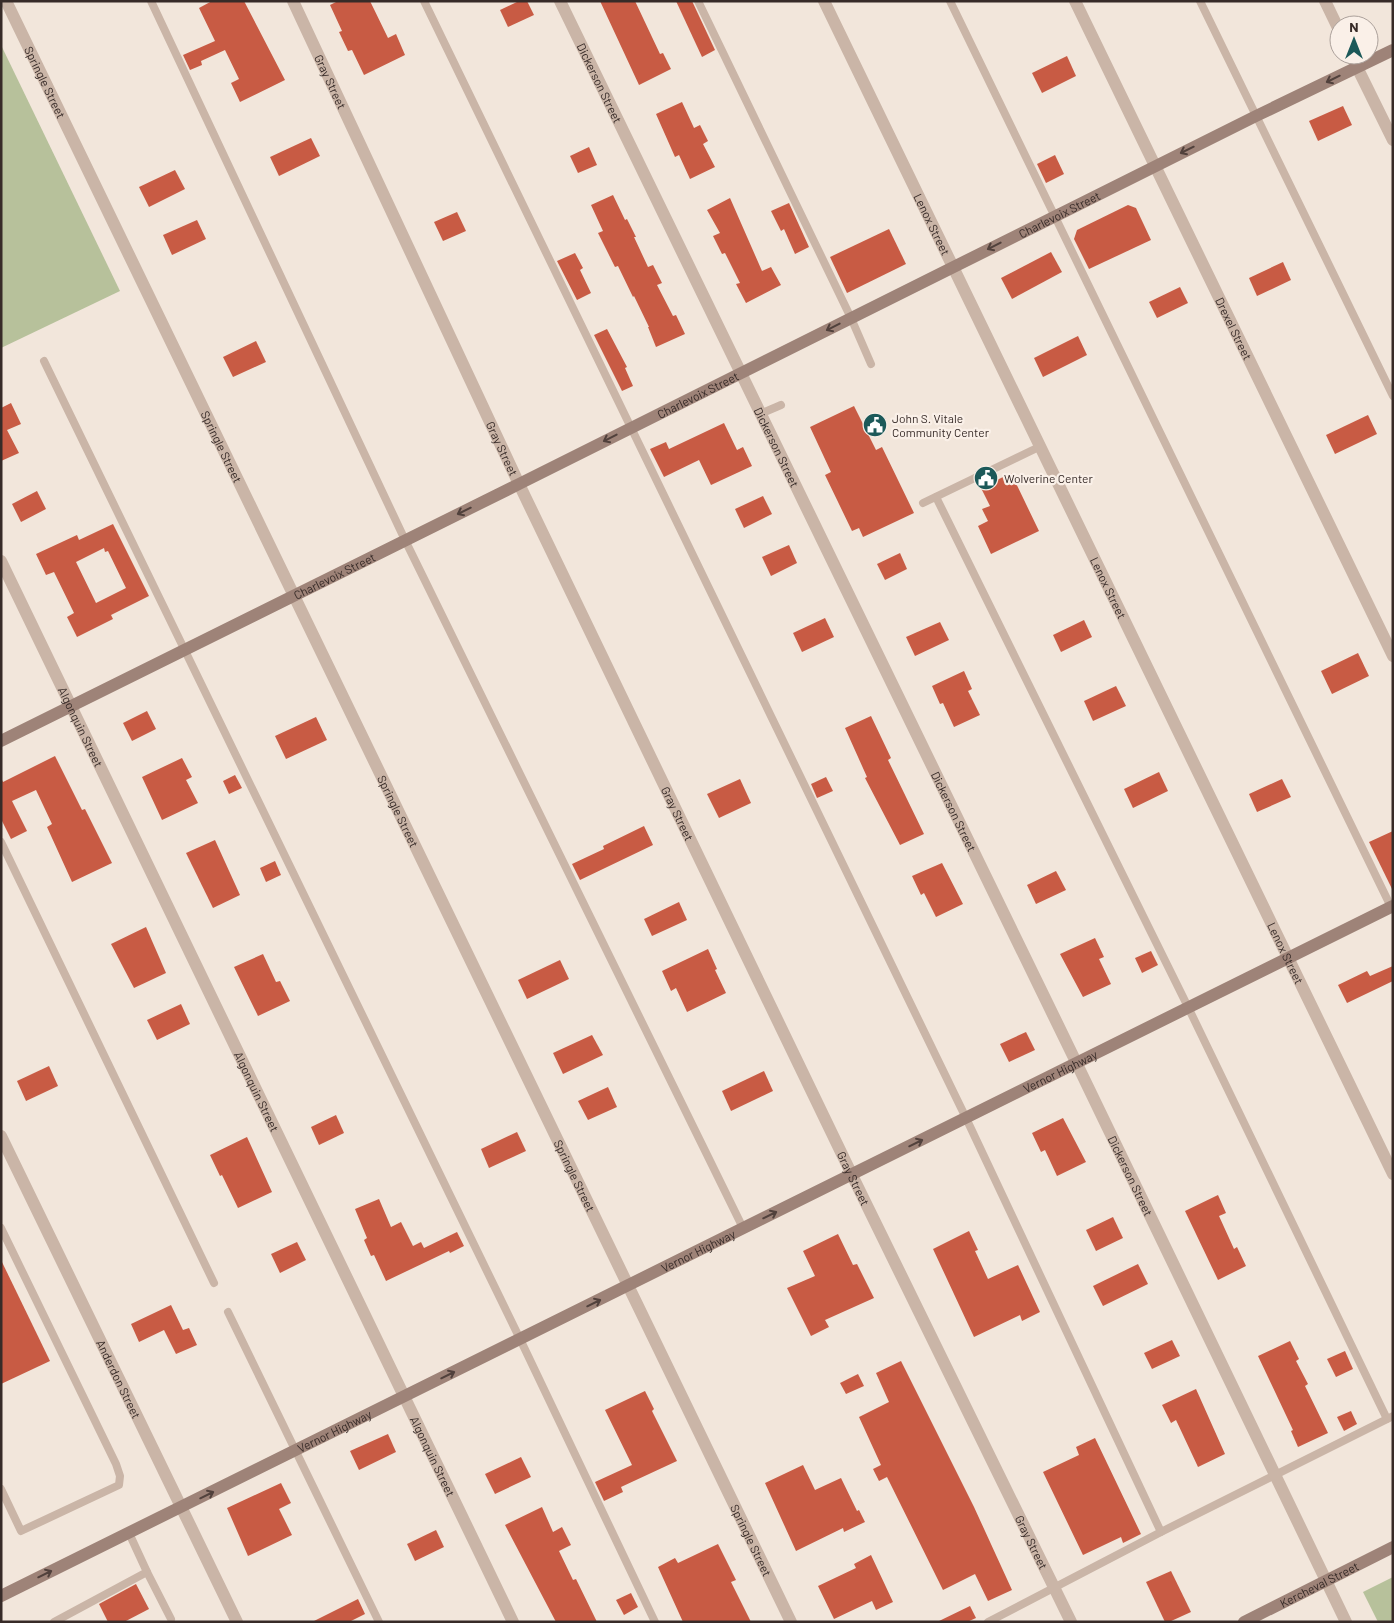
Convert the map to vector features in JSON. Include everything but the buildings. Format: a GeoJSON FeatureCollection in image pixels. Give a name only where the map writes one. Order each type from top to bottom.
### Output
{"type":"FeatureCollection","features":[{"type":"Feature","properties":{"kind":"street","name":"Springle Street"},"geometry":{"type":"LineString","coordinates":[[6,1],[791,1622]]}},
{"type":"Feature","properties":{"kind":"street","name":"Gray Street"},"geometry":{"type":"LineString","coordinates":[[293,1],[519,484],[852,1175],[1071,1622]]}},
{"type":"Feature","properties":{"kind":"street","name":"Dickerson Street"},"geometry":{"type":"LineString","coordinates":[[560,1],[1346,1622]]}},
{"type":"Feature","properties":{"kind":"street","name":"Lenox Street"},"geometry":{"type":"LineString","coordinates":[[824,1],[1393,1174]]}},
{"type":"Feature","properties":{"kind":"street","name":"Drexel Street"},"geometry":{"type":"LineString","coordinates":[[1075,1],[1393,656]]}},
{"type":"Feature","properties":{"kind":"street"},"geometry":{"type":"LineString","coordinates":[[1325,1],[1332,15]]}},
{"type":"Feature","properties":{"kind":"street","name":"Charlevoix Street"},"geometry":{"type":"LineString","coordinates":[[1,741],[1155,166],[1393,50]]}},
{"type":"Feature","properties":{"kind":"street"},"geometry":{"type":"LineString","coordinates":[[1356,65],[1393,140]]}},
{"type":"Feature","properties":{"kind":"street","name":"Algonquin Street"},"geometry":{"type":"LineString","coordinates":[[1,561],[513,1622]]}},
{"type":"Feature","properties":{"kind":"street","name":"Vernor Highway"},"geometry":{"type":"LineString","coordinates":[[1,1596],[852,1175],[1076,1062],[1392,908]]}},
{"type":"Feature","properties":{"kind":"street","name":"Anderdon Street"},"geometry":{"type":"LineString","coordinates":[[1,1136],[236,1622]]}},
{"type":"Feature","properties":{"kind":"street","name":"Kercheval Street"},"geometry":{"type":"LineString","coordinates":[[1244,1622],[1393,1547]]}},
{"type":"Feature","properties":{"kind":"lane"},"geometry":{"type":"LineString","coordinates":[[151,1],[405,540],[743,1228]]}},
{"type":"Feature","properties":{"kind":"lane"},"geometry":{"type":"LineString","coordinates":[[424,1],[966,1118],[1161,1532]]}},
{"type":"Feature","properties":{"kind":"lane"},"geometry":{"type":"LineString","coordinates":[[698,1],[871,364]]}},
{"type":"Feature","properties":{"kind":"lane"},"geometry":{"type":"LineString","coordinates":[[950,1],[1392,908]]}},
{"type":"Feature","properties":{"kind":"lane"},"geometry":{"type":"LineString","coordinates":[[1200,1],[1393,396]]}},
{"type":"Feature","properties":{"kind":"lane"},"geometry":{"type":"LineString","coordinates":[[44,361],[520,1339],[655,1622]]}},
{"type":"Feature","properties":{"kind":"lane"},"geometry":{"type":"LineString","coordinates":[[760,414],[781,405]]}},
{"type":"Feature","properties":{"kind":"lane"},"geometry":{"type":"LineString","coordinates":[[923,503],[987,469],[1039,447]]}},
{"type":"Feature","properties":{"kind":"lane"},"geometry":{"type":"LineString","coordinates":[[936,497],[1390,1417],[1161,1532],[988,1622]]}},
{"type":"Feature","properties":{"kind":"lane"},"geometry":{"type":"LineString","coordinates":[[1,842],[214,1283]]}},
{"type":"Feature","properties":{"kind":"lane"},"geometry":{"type":"LineString","coordinates":[[1,1228],[116,1464],[120,1476],[119,1484],[21,1530],[1,1489]]}},
{"type":"Feature","properties":{"kind":"lane"},"geometry":{"type":"LineString","coordinates":[[228,1312],[379,1622]]}},
{"type":"Feature","properties":{"kind":"lane"},"geometry":{"type":"LineString","coordinates":[[129,1533],[171,1620]]}},
{"type":"Feature","properties":{"kind":"lane"},"geometry":{"type":"LineString","coordinates":[[54,1622],[147,1572]]}},
{"type":"Feature","properties":{"kind":"lane"},"geometry":{"type":"LineString","coordinates":[[70,1614],[74,1622]]}},
{"type":"Feature","properties":{"kind":"green space"},"geometry":{"type":"Polygon","coordinates":[[[1,45],[120,291],[1,348],[1,45]]]}},
{"type":"Feature","properties":{"kind":"green space"},"geometry":{"type":"Polygon","coordinates":[[[1393,1577],[1393,1622],[1378,1622],[1363,1592],[1393,1577]]]}},
{"type":"Feature","properties":{"kind":"place","name":"John S. Vitale Community Center"},"geometry":{"type":"Point","coordinates":[875,425]}},
{"type":"Feature","properties":{"kind":"place","name":"Wolverine Center"},"geometry":{"type":"Point","coordinates":[986,478]}}]}
